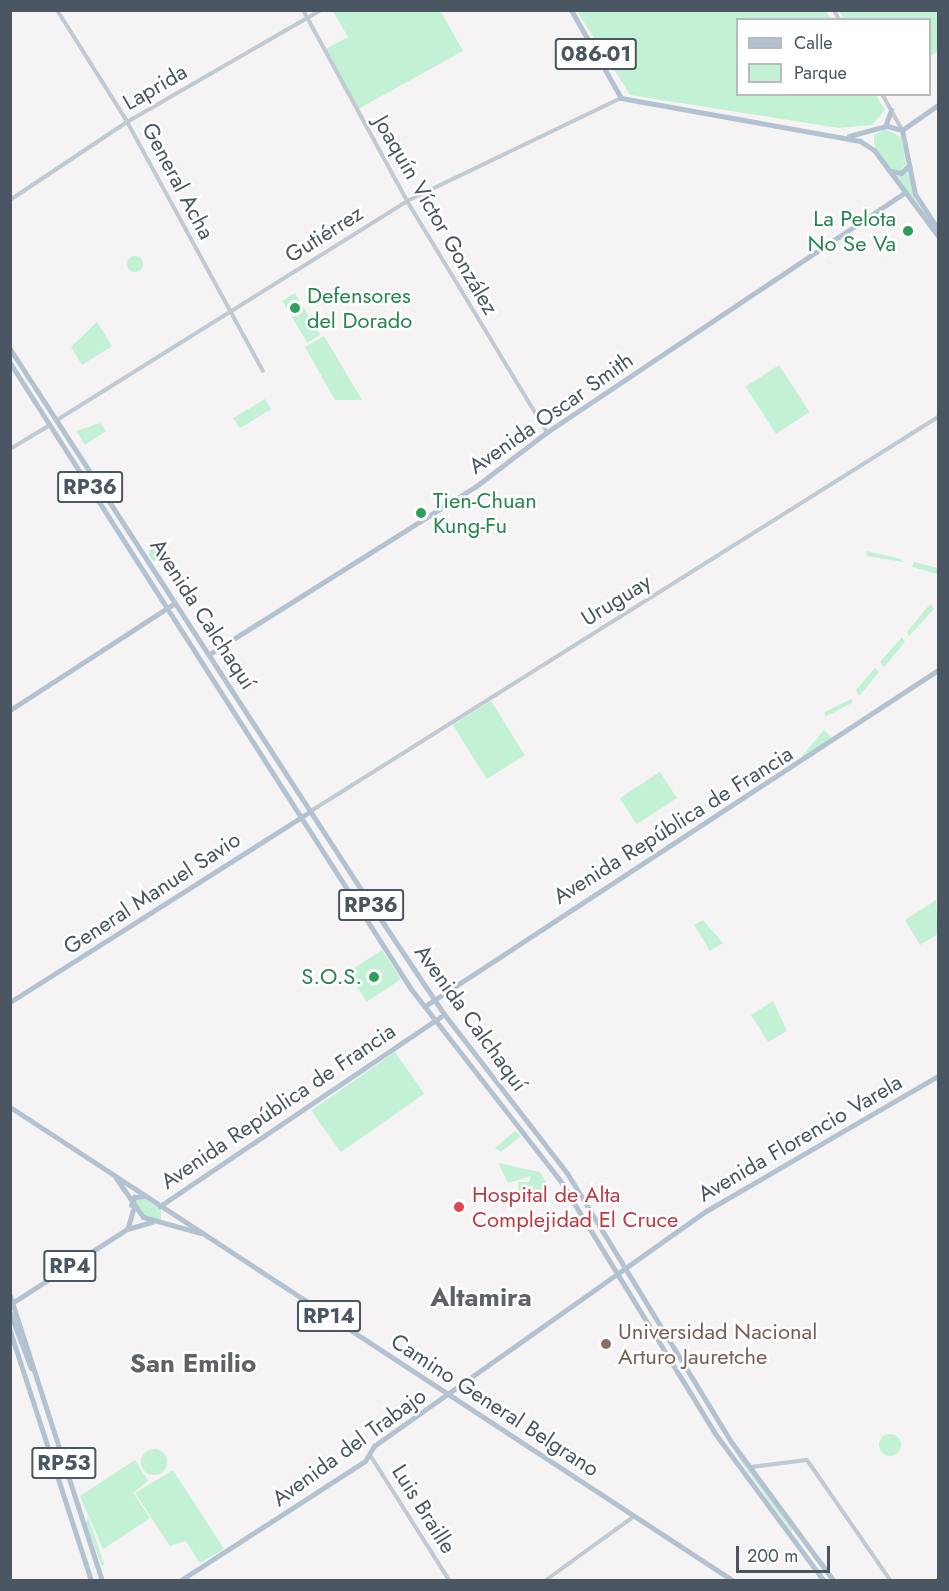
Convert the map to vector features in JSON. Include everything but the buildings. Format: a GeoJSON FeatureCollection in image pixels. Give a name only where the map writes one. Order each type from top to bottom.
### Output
{"type":"FeatureCollection","features":[{"type":"Feature","properties":{"kind":"main road","name":"086-01"},"geometry":{"type":"LineString","coordinates":[[571,10],[621,98],[845,136],[874,150]]}},
{"type":"Feature","properties":{"kind":"main road"},"geometry":{"type":"LineString","coordinates":[[882,127],[902,130],[939,105]]}},
{"type":"Feature","properties":{"kind":"main road"},"geometry":{"type":"LineString","coordinates":[[891,110],[882,127],[872,138],[874,150],[939,236]]}},
{"type":"Feature","properties":{"kind":"main road","name":"086-01"},"geometry":{"type":"LineString","coordinates":[[845,136],[882,127]]}},
{"type":"Feature","properties":{"kind":"main road"},"geometry":{"type":"LineString","coordinates":[[902,130],[916,197],[939,229]]}},
{"type":"Feature","properties":{"kind":"main road"},"geometry":{"type":"LineString","coordinates":[[887,168],[899,174],[909,165]]}},
{"type":"Feature","properties":{"kind":"main road","name":"Avenida Oscar Smith"},"geometry":{"type":"LineString","coordinates":[[209,655],[480,484],[547,432],[905,192]]}},
{"type":"Feature","properties":{"kind":"main road","name":"Avenida Calchaquí"},"geometry":{"type":"LineString","coordinates":[[10,349],[177,601],[209,655],[444,1014],[567,1173],[621,1273],[725,1448],[823,1581]]}},
{"type":"Feature","properties":{"kind":"main road","name":"Avenida Calchaquí"},"geometry":{"type":"LineString","coordinates":[[10,363],[130,550],[183,626],[425,1005],[561,1182],[736,1449],[833,1581]]}},
{"type":"Feature","properties":{"kind":"main road"},"geometry":{"type":"LineString","coordinates":[[160,592],[167,587]]}},
{"type":"Feature","properties":{"kind":"main road"},"geometry":{"type":"LineString","coordinates":[[10,710],[177,601]]}},
{"type":"Feature","properties":{"kind":"main road"},"geometry":{"type":"LineString","coordinates":[[183,626],[209,655]]}},
{"type":"Feature","properties":{"kind":"main road","name":"Avenida República de Francia"},"geometry":{"type":"LineString","coordinates":[[425,1005],[433,997],[870,720],[939,670]]}},
{"type":"Feature","properties":{"kind":"main road","name":"General Manuel Savio"},"geometry":{"type":"LineString","coordinates":[[10,1002],[311,811]]}},
{"type":"Feature","properties":{"kind":"main road","name":"Avenida República de Francia"},"geometry":{"type":"LineString","coordinates":[[161,1206],[444,1014]]}},
{"type":"Feature","properties":{"kind":"main road","name":"Avenida Florencio Varela"},"geometry":{"type":"LineString","coordinates":[[621,1273],[706,1211],[939,1076]]}},
{"type":"Feature","properties":{"kind":"main road","name":"Camino General Belgrano"},"geometry":{"type":"LineString","coordinates":[[10,1107],[732,1581]]}},
{"type":"Feature","properties":{"kind":"main road","name":"Camino General Belgrano"},"geometry":{"type":"LineString","coordinates":[[113,1174],[132,1207],[153,1222],[209,1237]]}},
{"type":"Feature","properties":{"kind":"main road"},"geometry":{"type":"LineString","coordinates":[[127,1228],[134,1197],[145,1196]]}},
{"type":"Feature","properties":{"kind":"main road"},"geometry":{"type":"LineString","coordinates":[[153,1222],[164,1218],[161,1206]]}},
{"type":"Feature","properties":{"kind":"main road","name":"Avenida República de Francia"},"geometry":{"type":"LineString","coordinates":[[12,1304],[127,1228],[153,1222]]}},
{"type":"Feature","properties":{"kind":"main road","name":"Avenida del Trabajo"},"geometry":{"type":"LineString","coordinates":[[182,1581],[370,1455],[621,1273]]}},
{"type":"Feature","properties":{"kind":"main road","name":"RP53"},"geometry":{"type":"LineString","coordinates":[[10,1296],[102,1581]]}},
{"type":"Feature","properties":{"kind":"main road","name":"RP53"},"geometry":{"type":"LineString","coordinates":[[10,1312],[45,1403]]}},
{"type":"Feature","properties":{"kind":"main road","name":"RP53"},"geometry":{"type":"LineString","coordinates":[[10,1331],[91,1581]]}},
{"type":"Feature","properties":{"kind":"main road"},"geometry":{"type":"LineString","coordinates":[[725,1448],[736,1449]]}},
{"type":"Feature","properties":{"kind":"street","name":"General Acha"},"geometry":{"type":"LineString","coordinates":[[57,10],[127,122],[263,371]]}},
{"type":"Feature","properties":{"kind":"street","name":"Joaquín Víctor González"},"geometry":{"type":"LineString","coordinates":[[303,10],[407,201],[547,432]]}},
{"type":"Feature","properties":{"kind":"street","name":"Laprida"},"geometry":{"type":"LineString","coordinates":[[10,200],[127,122],[321,10]]}},
{"type":"Feature","properties":{"kind":"street"},"geometry":{"type":"LineString","coordinates":[[883,96],[902,130]]}},
{"type":"Feature","properties":{"kind":"street","name":"Gutiérrez"},"geometry":{"type":"LineString","coordinates":[[57,420],[407,201],[621,98]]}},
{"type":"Feature","properties":{"kind":"street","name":"Uruguay"},"geometry":{"type":"LineString","coordinates":[[311,811],[939,417]]}},
{"type":"Feature","properties":{"kind":"street"},"geometry":{"type":"LineString","coordinates":[[10,449],[50,425]]}},
{"type":"Feature","properties":{"kind":"street","name":"Luis Braille"},"geometry":{"type":"LineString","coordinates":[[370,1455],[449,1581]]}},
{"type":"Feature","properties":{"kind":"street"},"geometry":{"type":"LineString","coordinates":[[749,1466],[807,1460],[890,1581]]}},
{"type":"Feature","properties":{"kind":"street"},"geometry":{"type":"LineString","coordinates":[[546,1581],[633,1517]]}},
{"type":"Feature","properties":{"kind":"green space"},"geometry":{"type":"Polygon","coordinates":[[[440,10],[463,51],[358,109],[324,50],[348,37],[333,11],[440,10]]]}},
{"type":"Feature","properties":{"kind":"green space"},"geometry":{"type":"Polygon","coordinates":[[[577,11],[826,11],[830,18],[736,18],[736,96],[877,96],[885,110],[872,125],[839,128],[630,95],[577,11]]]}},
{"type":"Feature","properties":{"kind":"green space"},"geometry":{"type":"Polygon","coordinates":[[[839,11],[938,11],[938,51],[931,56],[931,18],[843,18],[839,11]]]}},
{"type":"Feature","properties":{"kind":"green space"},"geometry":{"type":"Polygon","coordinates":[[[885,129],[901,137],[906,164],[899,172],[889,168],[874,145],[874,135],[885,129]]]}},
{"type":"Feature","properties":{"kind":"green space"},"geometry":{"type":"Polygon","coordinates":[[[908,169],[914,198],[938,233],[895,175],[908,169]]]}},
{"type":"Feature","properties":{"kind":"green space"},"geometry":{"type":"Polygon","coordinates":[[[135,256],[141,258],[143,264],[141,270],[135,272],[129,270],[127,264],[129,258],[135,256]]]}},
{"type":"Feature","properties":{"kind":"green space","name":"Defensores del Dorado"},"geometry":{"type":"Polygon","coordinates":[[[295,293],[320,335],[307,343],[282,301],[295,293]]]}},
{"type":"Feature","properties":{"kind":"green space"},"geometry":{"type":"Polygon","coordinates":[[[97,322],[112,346],[82,365],[71,347],[97,322]]]}},
{"type":"Feature","properties":{"kind":"green space"},"geometry":{"type":"Polygon","coordinates":[[[324,336],[362,400],[335,400],[305,347],[324,336]]]}},
{"type":"Feature","properties":{"kind":"green space"},"geometry":{"type":"Polygon","coordinates":[[[779,365],[809,412],[776,434],[745,387],[779,365]]]}},
{"type":"Feature","properties":{"kind":"green space"},"geometry":{"type":"Polygon","coordinates":[[[265,399],[271,409],[239,428],[233,418],[265,399]]]}},
{"type":"Feature","properties":{"kind":"green space"},"geometry":{"type":"Polygon","coordinates":[[[100,423],[106,431],[85,445],[76,431],[100,423]]]}},
{"type":"Feature","properties":{"kind":"green space"},"geometry":{"type":"Polygon","coordinates":[[[158,544],[164,547],[167,553],[164,559],[158,562],[152,559],[149,553],[152,547],[158,544]]]}},
{"type":"Feature","properties":{"kind":"green space"},"geometry":{"type":"Polygon","coordinates":[[[866,551],[901,559],[904,562],[867,556],[866,551]]]}},
{"type":"Feature","properties":{"kind":"green space"},"geometry":{"type":"Polygon","coordinates":[[[914,562],[938,568],[938,574],[912,567],[914,562]]]}},
{"type":"Feature","properties":{"kind":"green space"},"geometry":{"type":"Polygon","coordinates":[[[930,604],[934,609],[909,636],[907,632],[930,604]]]}},
{"type":"Feature","properties":{"kind":"green space"},"geometry":{"type":"Polygon","coordinates":[[[902,637],[905,642],[884,667],[880,662],[902,637]]]}},
{"type":"Feature","properties":{"kind":"green space"},"geometry":{"type":"Polygon","coordinates":[[[875,668],[879,672],[859,696],[856,690],[875,668]]]}},
{"type":"Feature","properties":{"kind":"green space"},"geometry":{"type":"Polygon","coordinates":[[[851,699],[853,703],[826,716],[824,713],[851,699]]]}},
{"type":"Feature","properties":{"kind":"green space"},"geometry":{"type":"Polygon","coordinates":[[[491,701],[525,755],[487,779],[453,725],[491,701]]]}},
{"type":"Feature","properties":{"kind":"green space"},"geometry":{"type":"Polygon","coordinates":[[[824,730],[834,740],[804,759],[802,756],[824,730]]]}},
{"type":"Feature","properties":{"kind":"green space"},"geometry":{"type":"Polygon","coordinates":[[[660,772],[677,798],[637,824],[620,798],[660,772]]]}},
{"type":"Feature","properties":{"kind":"green space"},"geometry":{"type":"Polygon","coordinates":[[[936,900],[938,934],[920,945],[905,920],[936,900]]]}},
{"type":"Feature","properties":{"kind":"green space"},"geometry":{"type":"Polygon","coordinates":[[[703,920],[723,943],[710,951],[694,925],[703,920]]]}},
{"type":"Feature","properties":{"kind":"green space","name":"S.O.S."},"geometry":{"type":"Polygon","coordinates":[[[382,950],[401,979],[367,1002],[348,972],[382,950]]]}},
{"type":"Feature","properties":{"kind":"green space"},"geometry":{"type":"Polygon","coordinates":[[[773,1001],[787,1031],[768,1042],[751,1015],[773,1001]]]}},
{"type":"Feature","properties":{"kind":"green space"},"geometry":{"type":"Polygon","coordinates":[[[395,1052],[424,1094],[341,1152],[311,1111],[395,1052]]]}},
{"type":"Feature","properties":{"kind":"green space"},"geometry":{"type":"Polygon","coordinates":[[[515,1131],[521,1136],[501,1152],[495,1148],[515,1131]]]}},
{"type":"Feature","properties":{"kind":"green space"},"geometry":{"type":"Polygon","coordinates":[[[498,1163],[540,1172],[548,1186],[532,1197],[519,1194],[518,1182],[529,1182],[531,1176],[508,1183],[498,1163]]]}},
{"type":"Feature","properties":{"kind":"green space"},"geometry":{"type":"Polygon","coordinates":[[[142,1197],[161,1209],[161,1219],[147,1218],[133,1202],[142,1197]]]}},
{"type":"Feature","properties":{"kind":"green space"},"geometry":{"type":"Polygon","coordinates":[[[886,1434],[894,1434],[901,1441],[901,1449],[894,1456],[886,1456],[879,1449],[879,1441],[886,1434]]]}},
{"type":"Feature","properties":{"kind":"green space"},"geometry":{"type":"Polygon","coordinates":[[[154,1449],[163,1453],[167,1462],[163,1471],[154,1475],[145,1471],[141,1462],[145,1453],[154,1449]]]}},
{"type":"Feature","properties":{"kind":"green space"},"geometry":{"type":"Polygon","coordinates":[[[732,1449],[747,1466],[793,1530],[791,1531],[732,1449]]]}},
{"type":"Feature","properties":{"kind":"green space"},"geometry":{"type":"Polygon","coordinates":[[[135,1460],[148,1481],[133,1493],[150,1518],[103,1549],[80,1496],[135,1460]]]}},
{"type":"Feature","properties":{"kind":"green space"},"geometry":{"type":"Polygon","coordinates":[[[173,1470],[224,1549],[200,1563],[186,1541],[170,1546],[135,1493],[173,1470]]]}},
{"type":"Feature","properties":{"kind":"green space"},"geometry":{"type":"Polygon","coordinates":[[[88,1516],[104,1564],[102,1566],[86,1524],[88,1516]]]}},
{"type":"Feature","properties":{"kind":"place","name":"La Pelota No Se Va"},"geometry":{"type":"Point","coordinates":[908,231]}},
{"type":"Feature","properties":{"kind":"place","name":"Defensores del Dorado"},"geometry":{"type":"Point","coordinates":[295,308]}},
{"type":"Feature","properties":{"kind":"place","name":"Tien-Chuan Kung-Fu"},"geometry":{"type":"Point","coordinates":[421,513]}},
{"type":"Feature","properties":{"kind":"place","name":"S.O.S."},"geometry":{"type":"Point","coordinates":[374,977]}},
{"type":"Feature","properties":{"kind":"place","name":"Hospital de Alta Complejidad El Cruce"},"geometry":{"type":"Point","coordinates":[459,1207]}},
{"type":"Feature","properties":{"kind":"place","name":"Universidad Nacional Arturo Jauretche"},"geometry":{"type":"Point","coordinates":[606,1344]}},
{"type":"Feature","properties":{"kind":"district","name":"Altamira"},"geometry":{"type":"Point","coordinates":[481,1298]}},
{"type":"Feature","properties":{"kind":"district","name":"San Emilio"},"geometry":{"type":"Point","coordinates":[193,1364]}}]}
